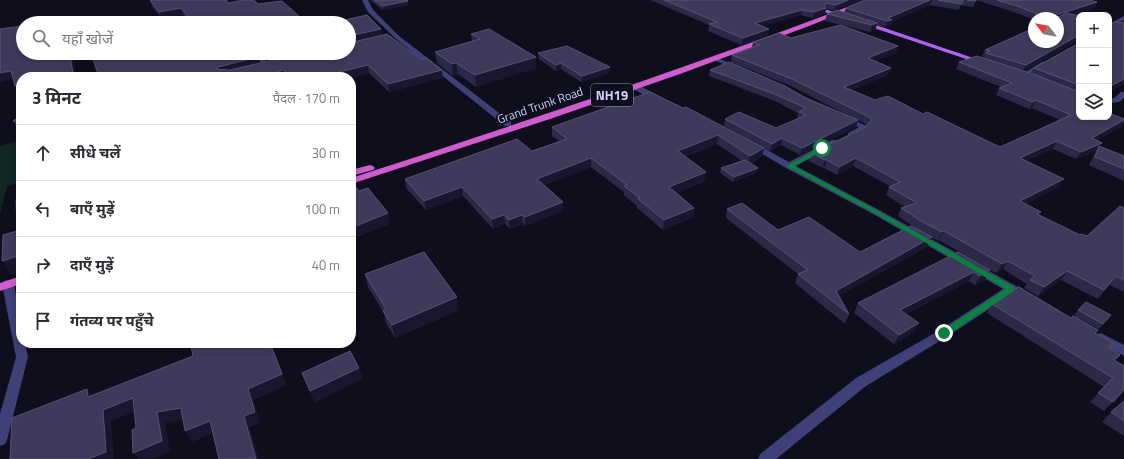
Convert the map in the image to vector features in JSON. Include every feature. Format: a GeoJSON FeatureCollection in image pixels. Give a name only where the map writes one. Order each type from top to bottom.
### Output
{"type":"FeatureCollection","features":[{"type":"Feature","properties":{"kind":"highway","name":"Grand Trunk Road"},"geometry":{"type":"LineString","coordinates":[[356,171],[508,124],[710,56],[854,0]]}},
{"type":"Feature","properties":{"kind":"highway","name":"Grand Trunk Road"},"geometry":{"type":"LineString","coordinates":[[356,179],[635,87],[715,59],[871,0]]}},
{"type":"Feature","properties":{"kind":"highway"},"geometry":{"type":"LineString","coordinates":[[4,285],[16,281]]}},
{"type":"Feature","properties":{"kind":"main road"},"geometry":{"type":"LineString","coordinates":[[826,11],[992,66]]}},
{"type":"Feature","properties":{"kind":"main road"},"geometry":{"type":"LineString","coordinates":[[1014,73],[1025,77]]}},
{"type":"Feature","properties":{"kind":"street"},"geometry":{"type":"LineString","coordinates":[[365,0],[370,11],[393,38],[508,124]]}},
{"type":"Feature","properties":{"kind":"street"},"geometry":{"type":"LineString","coordinates":[[1112,24],[1124,18]]}},
{"type":"Feature","properties":{"kind":"street"},"geometry":{"type":"LineString","coordinates":[[1025,77],[1054,58]]}},
{"type":"Feature","properties":{"kind":"street"},"geometry":{"type":"LineString","coordinates":[[715,59],[749,73]]}},
{"type":"Feature","properties":{"kind":"street"},"geometry":{"type":"LineString","coordinates":[[259,60],[264,68],[275,66]]}},
{"type":"Feature","properties":{"kind":"street"},"geometry":{"type":"LineString","coordinates":[[635,87],[664,100]]}},
{"type":"Feature","properties":{"kind":"street"},"geometry":{"type":"LineString","coordinates":[[1112,101],[1116,100],[1124,94]]}},
{"type":"Feature","properties":{"kind":"street"},"geometry":{"type":"LineString","coordinates":[[789,166],[822,148],[858,132],[864,127],[836,114]]}},
{"type":"Feature","properties":{"kind":"street"},"geometry":{"type":"LineString","coordinates":[[741,140],[878,213],[1032,300]]}},
{"type":"Feature","properties":{"kind":"street"},"geometry":{"type":"LineString","coordinates":[[4,285],[16,334]]}},
{"type":"Feature","properties":{"kind":"street"},"geometry":{"type":"LineString","coordinates":[[765,459],[861,382],[944,333],[1012,289]]}},
{"type":"Feature","properties":{"kind":"street"},"geometry":{"type":"LineString","coordinates":[[1093,334],[1123,348]]}},
{"type":"Feature","properties":{"kind":"street"},"geometry":{"type":"LineString","coordinates":[[0,440],[22,358],[20,348]]}},
{"type":"Feature","properties":{"kind":"green space"},"geometry":{"type":"Polygon","coordinates":[[[16,141],[16,183],[7,186],[0,214],[0,146],[16,141]]]}},
{"type":"Feature","properties":{"kind":"building"},"geometry":{"type":"Polygon","coordinates":[[[150,0],[226,0],[229,3],[243,0],[254,0],[258,4],[282,1],[299,16],[187,16],[181,8],[159,12],[150,0]]]}},
{"type":"Feature","properties":{"kind":"building"},"geometry":{"type":"Polygon","coordinates":[[[374,0],[407,0],[408,1],[383,6],[374,0]]]}},
{"type":"Feature","properties":{"kind":"building"},"geometry":{"type":"Polygon","coordinates":[[[664,0],[848,0],[836,5],[826,3],[824,6],[826,8],[814,12],[802,10],[755,23],[769,29],[743,38],[709,24],[717,22],[664,0]]]}},
{"type":"Feature","properties":{"kind":"building"},"geometry":{"type":"Polygon","coordinates":[[[865,0],[930,0],[888,18],[892,20],[887,21],[846,8],[865,0]]]}},
{"type":"Feature","properties":{"kind":"building"},"geometry":{"type":"Polygon","coordinates":[[[938,0],[963,0],[962,4],[938,0]]]}},
{"type":"Feature","properties":{"kind":"building"},"geometry":{"type":"Polygon","coordinates":[[[997,0],[1089,0],[1097,2],[1064,13],[1032,12],[997,0]]]}},
{"type":"Feature","properties":{"kind":"building"},"geometry":{"type":"Polygon","coordinates":[[[837,10],[877,23],[872,25],[827,14],[837,10]]]}},
{"type":"Feature","properties":{"kind":"building"},"geometry":{"type":"Polygon","coordinates":[[[1067,13],[1076,15],[1076,37],[1064,43],[1064,14],[1067,13]]]}},
{"type":"Feature","properties":{"kind":"building"},"geometry":{"type":"Polygon","coordinates":[[[367,15],[381,29],[356,34],[356,17],[367,15]]]}},
{"type":"Feature","properties":{"kind":"building"},"geometry":{"type":"Polygon","coordinates":[[[1124,22],[1124,79],[1112,85],[1112,48],[1112,23],[1124,22]]]}},
{"type":"Feature","properties":{"kind":"building"},"geometry":{"type":"Polygon","coordinates":[[[840,25],[898,46],[868,58],[891,68],[844,87],[875,100],[888,96],[923,114],[927,112],[1000,147],[1071,115],[1036,100],[1033,102],[999,88],[1012,83],[959,62],[977,56],[1036,75],[1076,91],[1076,120],[1112,120],[1112,114],[1124,119],[1092,138],[1102,143],[1081,152],[1057,141],[1020,158],[1064,179],[1020,201],[1041,212],[1037,214],[1080,235],[1087,236],[1120,206],[1124,208],[1124,280],[1116,276],[1104,290],[1067,271],[1044,287],[1030,280],[1035,276],[1008,261],[1002,264],[944,231],[942,232],[921,221],[901,208],[917,203],[889,187],[900,182],[856,158],[839,167],[811,153],[864,128],[872,120],[871,118],[792,79],[732,55],[759,45],[753,42],[779,33],[791,38],[840,25]]]}},
{"type":"Feature","properties":{"kind":"building"},"geometry":{"type":"Polygon","coordinates":[[[16,27],[16,60],[71,60],[73,72],[16,72],[15,86],[11,71],[0,73],[0,29],[16,27]]]}},
{"type":"Feature","properties":{"kind":"building"},"geometry":{"type":"Polygon","coordinates":[[[489,29],[536,57],[475,75],[456,63],[452,64],[435,52],[480,39],[471,34],[489,29]]]}},
{"type":"Feature","properties":{"kind":"building"},"geometry":{"type":"Polygon","coordinates":[[[1028,31],[1028,48],[1056,48],[1026,65],[986,53],[990,51],[985,50],[1028,31]]]}},
{"type":"Feature","properties":{"kind":"building"},"geometry":{"type":"Polygon","coordinates":[[[387,34],[421,59],[426,58],[442,70],[388,84],[368,65],[339,72],[285,72],[284,70],[277,72],[97,72],[93,60],[246,60],[218,67],[216,69],[230,70],[273,60],[356,60],[356,41],[387,34]]]}},
{"type":"Feature","properties":{"kind":"building"},"geometry":{"type":"Polygon","coordinates":[[[1076,45],[1076,84],[1034,68],[1076,45]]]}},
{"type":"Feature","properties":{"kind":"building"},"geometry":{"type":"Polygon","coordinates":[[[567,46],[610,67],[582,76],[561,63],[556,65],[538,53],[567,46]]]}},
{"type":"Feature","properties":{"kind":"building"},"geometry":{"type":"Polygon","coordinates":[[[729,62],[785,86],[806,98],[858,120],[802,148],[782,138],[772,144],[725,119],[739,112],[776,128],[806,115],[799,112],[806,108],[777,95],[710,70],[729,62]]]}},
{"type":"Feature","properties":{"kind":"building"},"geometry":{"type":"Polygon","coordinates":[[[650,92],[683,108],[686,107],[764,148],[750,156],[718,135],[678,151],[706,172],[669,187],[694,208],[664,220],[638,199],[640,198],[624,186],[627,185],[591,158],[537,179],[563,202],[525,217],[522,215],[509,220],[504,215],[492,219],[462,187],[424,201],[405,179],[517,139],[532,151],[567,139],[552,127],[650,92]]]}},
{"type":"Feature","properties":{"kind":"building"},"geometry":{"type":"Polygon","coordinates":[[[1099,146],[1124,156],[1124,169],[1095,157],[1099,146]]]}},
{"type":"Feature","properties":{"kind":"building"},"geometry":{"type":"Polygon","coordinates":[[[745,160],[758,168],[734,177],[721,168],[745,160]]]}},
{"type":"Feature","properties":{"kind":"building"},"geometry":{"type":"Polygon","coordinates":[[[356,187],[359,191],[368,188],[388,213],[356,226],[356,187]]]}},
{"type":"Feature","properties":{"kind":"building"},"geometry":{"type":"Polygon","coordinates":[[[742,203],[778,230],[809,217],[860,252],[911,226],[932,237],[836,291],[849,314],[798,274],[808,270],[727,209],[742,203]]]}},
{"type":"Feature","properties":{"kind":"building"},"geometry":{"type":"Polygon","coordinates":[[[16,231],[16,257],[2,261],[3,235],[16,231]]]}},
{"type":"Feature","properties":{"kind":"building"},"geometry":{"type":"Polygon","coordinates":[[[424,252],[457,297],[392,325],[383,311],[386,309],[365,274],[424,252]]]}},
{"type":"Feature","properties":{"kind":"building"},"geometry":{"type":"Polygon","coordinates":[[[958,252],[990,270],[980,276],[974,272],[900,310],[919,323],[899,335],[858,303],[958,252]]]}},
{"type":"Feature","properties":{"kind":"building"},"geometry":{"type":"Polygon","coordinates":[[[1019,287],[1071,318],[1073,316],[1098,330],[1095,333],[1113,343],[1109,348],[1120,355],[1114,360],[1124,366],[1124,390],[1113,402],[1098,393],[1113,378],[992,304],[1019,287]]]}},
{"type":"Feature","properties":{"kind":"building"},"geometry":{"type":"Polygon","coordinates":[[[1086,302],[1111,315],[1103,324],[1078,310],[1086,302]]]}},
{"type":"Feature","properties":{"kind":"building"},"geometry":{"type":"Polygon","coordinates":[[[191,348],[272,348],[282,374],[248,389],[255,412],[244,416],[256,459],[219,459],[210,421],[185,431],[181,408],[157,412],[162,441],[133,453],[132,430],[136,428],[133,398],[103,410],[106,452],[88,459],[10,459],[12,418],[87,389],[88,397],[193,356],[191,348]]]}},
{"type":"Feature","properties":{"kind":"building"},"geometry":{"type":"Polygon","coordinates":[[[350,351],[359,368],[310,391],[302,373],[350,351]]]}},
{"type":"Feature","properties":{"kind":"building"},"geometry":{"type":"Polygon","coordinates":[[[1124,401],[1124,421],[1111,412],[1124,401]]]}},
{"type":"Feature","properties":{"kind":"route"},"geometry":{"type":"LineString","coordinates":[[822,148],[789,166],[942,248],[1012,289],[944,333]]}}]}
